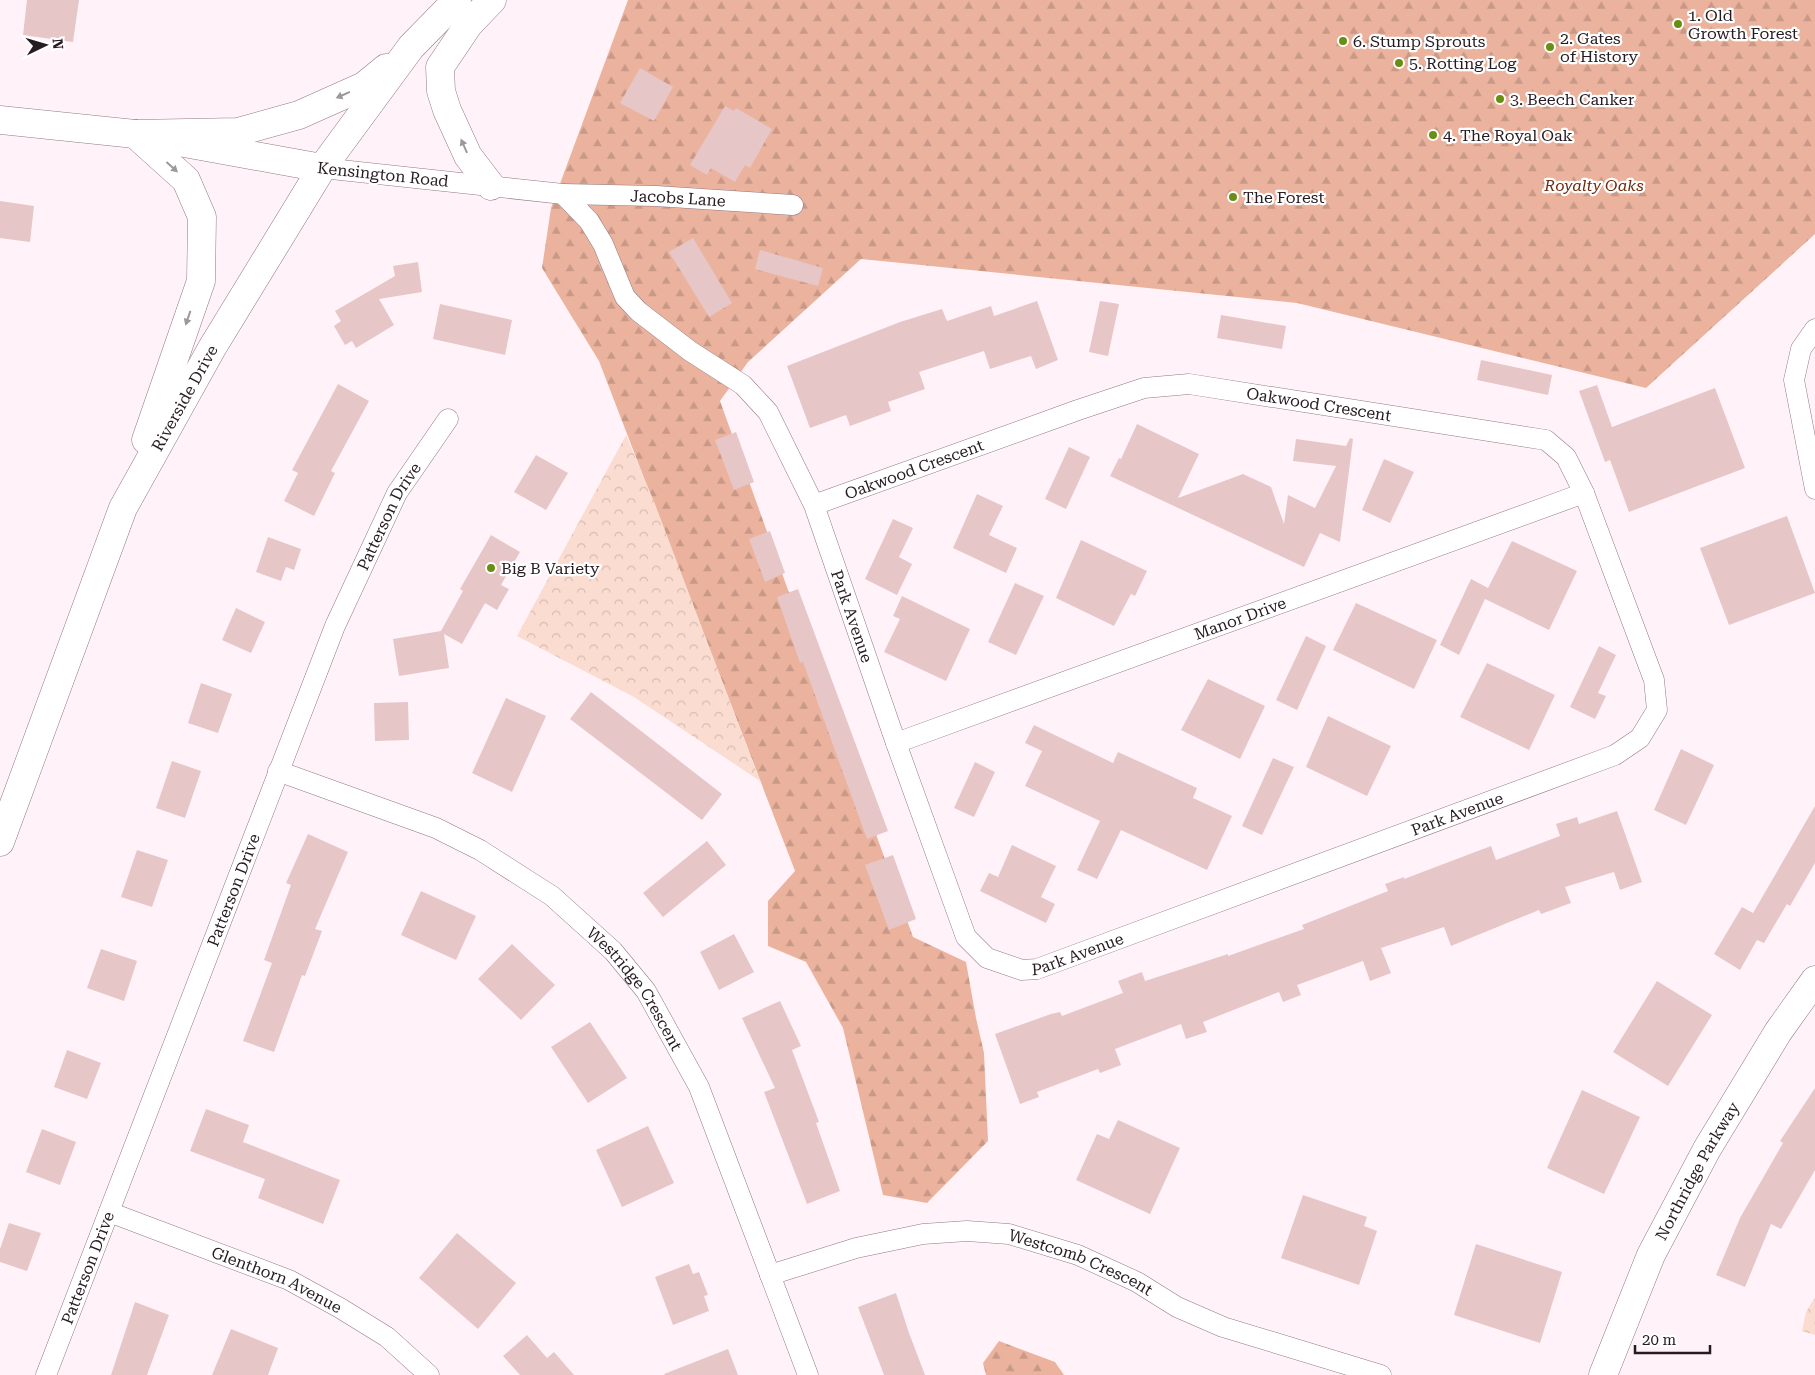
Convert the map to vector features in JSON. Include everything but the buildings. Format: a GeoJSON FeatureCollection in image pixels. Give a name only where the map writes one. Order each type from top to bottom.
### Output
{"type":"FeatureCollection","features":[{"type":"Feature","properties":{"kind":"main road","name":"Riverside Drive"},"geometry":{"type":"LineString","coordinates":[[0,842],[123,508],[212,348],[322,168],[411,47],[457,0]]}},
{"type":"Feature","properties":{"kind":"main road"},"geometry":{"type":"LineString","coordinates":[[491,186],[468,156],[447,110],[441,91],[440,67],[469,24],[492,0]]}},
{"type":"Feature","properties":{"kind":"main road"},"geometry":{"type":"LineString","coordinates":[[135,134],[238,132],[299,116],[364,86],[411,47]]}},
{"type":"Feature","properties":{"kind":"main road","name":"Kensington Road"},"geometry":{"type":"LineString","coordinates":[[0,120],[135,134],[322,168]]}},
{"type":"Feature","properties":{"kind":"main road"},"geometry":{"type":"LineString","coordinates":[[123,508],[201,280],[202,217],[186,180],[135,134]]}},
{"type":"Feature","properties":{"kind":"main road","name":"Northridge Parkway"},"geometry":{"type":"LineString","coordinates":[[1603,1375],[1651,1254],[1707,1148],[1778,1032],[1815,980]]}},
{"type":"Feature","properties":{"kind":"street","name":"Kensington Road"},"geometry":{"type":"LineString","coordinates":[[322,168],[563,194]]}},
{"type":"Feature","properties":{"kind":"street","name":"Jacobs Lane"},"geometry":{"type":"LineString","coordinates":[[563,194],[656,196],[793,205]]}},
{"type":"Feature","properties":{"kind":"street","name":"Park Avenue"},"geometry":{"type":"LineString","coordinates":[[563,194],[590,221],[603,244],[625,297],[651,322],[690,352],[743,386],[768,412],[814,505],[896,743],[966,937],[987,958],[1022,970],[1037,969],[1615,755],[1640,738],[1657,710]]}},
{"type":"Feature","properties":{"kind":"street"},"geometry":{"type":"LineString","coordinates":[[1815,329],[1801,349],[1794,380],[1815,489]]}},
{"type":"Feature","properties":{"kind":"street","name":"Oakwood Crescent"},"geometry":{"type":"LineString","coordinates":[[814,505],[1144,388],[1189,384],[1546,440],[1566,457],[1584,493],[1654,680],[1657,710]]}},
{"type":"Feature","properties":{"kind":"street","name":"Patterson Drive"},"geometry":{"type":"LineString","coordinates":[[46,1375],[335,626],[364,559],[397,493],[448,419]]}},
{"type":"Feature","properties":{"kind":"street","name":"Manor Drive"},"geometry":{"type":"LineString","coordinates":[[896,743],[1584,493]]}},
{"type":"Feature","properties":{"kind":"street","name":"Westridge Crescent"},"geometry":{"type":"LineString","coordinates":[[278,771],[436,828],[480,850],[552,896],[613,951],[646,991],[699,1087],[808,1375]]}},
{"type":"Feature","properties":{"kind":"street","name":"Glenthorn Avenue"},"geometry":{"type":"LineString","coordinates":[[108,1212],[289,1280],[340,1308],[387,1338],[429,1375]]}},
{"type":"Feature","properties":{"kind":"street","name":"Westcomb Crescent"},"geometry":{"type":"LineString","coordinates":[[770,1275],[856,1248],[923,1234],[967,1231],[1009,1234],[1078,1256],[1137,1282],[1177,1306],[1223,1327],[1381,1375]]}},
{"type":"Feature","properties":{"kind":"green space","name":"Royalty Oaks"},"geometry":{"type":"Polygon","coordinates":[[[628,0],[1815,0],[1815,234],[1646,388],[1297,303],[861,259],[748,362],[720,401],[913,937],[966,962],[984,1053],[988,1141],[927,1203],[883,1195],[843,1028],[806,962],[768,946],[768,901],[795,871],[599,361],[542,268],[551,208],[628,0]]]}},
{"type":"Feature","properties":{"kind":"green space"},"geometry":{"type":"Polygon","coordinates":[[[626,435],[655,504],[760,781],[634,697],[517,636],[626,435]]]}},
{"type":"Feature","properties":{"kind":"green space"},"geometry":{"type":"Polygon","coordinates":[[[1815,1297],[1815,1335],[1802,1331],[1806,1312],[1815,1297]]]}},
{"type":"Feature","properties":{"kind":"green space"},"geometry":{"type":"Polygon","coordinates":[[[999,1341],[1055,1362],[1064,1375],[986,1375],[983,1363],[999,1341]]]}},
{"type":"Feature","properties":{"kind":"place","name":"1. Old Growth Forest"},"geometry":{"type":"Point","coordinates":[1678,24]}},
{"type":"Feature","properties":{"kind":"place","name":"6. Stump Sprouts"},"geometry":{"type":"Point","coordinates":[1343,41]}},
{"type":"Feature","properties":{"kind":"place","name":"2. Gates of History"},"geometry":{"type":"Point","coordinates":[1550,47]}},
{"type":"Feature","properties":{"kind":"place","name":"5. Rotting Log"},"geometry":{"type":"Point","coordinates":[1399,63]}},
{"type":"Feature","properties":{"kind":"place","name":"3. Beech Canker"},"geometry":{"type":"Point","coordinates":[1500,99]}},
{"type":"Feature","properties":{"kind":"place","name":"4. The Royal Oak"},"geometry":{"type":"Point","coordinates":[1433,135]}},
{"type":"Feature","properties":{"kind":"place","name":"The Forest"},"geometry":{"type":"Point","coordinates":[1233,197]}},
{"type":"Feature","properties":{"kind":"place","name":"Big B Variety"},"geometry":{"type":"Point","coordinates":[491,568]}}]}
